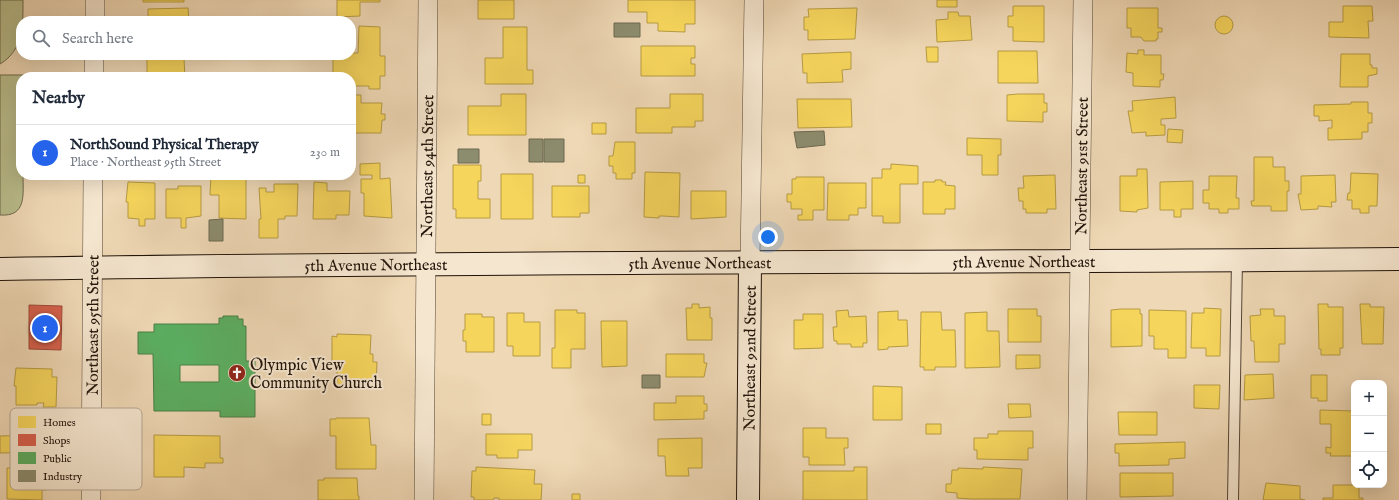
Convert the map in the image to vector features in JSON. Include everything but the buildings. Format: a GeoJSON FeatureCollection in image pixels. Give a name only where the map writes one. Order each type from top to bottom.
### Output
{"type":"FeatureCollection","features":[{"type":"Feature","properties":{"kind":"main road","name":"5th Avenue Northeast"},"geometry":{"type":"LineString","coordinates":[[0,269],[426,264],[1081,262],[1399,259]]}},
{"type":"Feature","properties":{"kind":"main road","name":"Northeast 92nd Street"},"geometry":{"type":"LineString","coordinates":[[748,500],[750,263]]}},
{"type":"Feature","properties":{"kind":"street"},"geometry":{"type":"LineString","coordinates":[[95,0],[95,16]]}},
{"type":"Feature","properties":{"kind":"street","name":"Northeast 94th Street"},"geometry":{"type":"LineString","coordinates":[[424,500],[428,0]]}},
{"type":"Feature","properties":{"kind":"street","name":"Northeast 92nd Street"},"geometry":{"type":"LineString","coordinates":[[750,263],[754,0]]}},
{"type":"Feature","properties":{"kind":"street","name":"Northeast 91st Street"},"geometry":{"type":"LineString","coordinates":[[1077,500],[1083,0]]}},
{"type":"Feature","properties":{"kind":"street"},"geometry":{"type":"LineString","coordinates":[[94,60],[94,72]]}},
{"type":"Feature","properties":{"kind":"street","name":"Northeast 95th Street"},"geometry":{"type":"LineString","coordinates":[[91,408],[93,180]]}},
{"type":"Feature","properties":{"kind":"street","name":"Northeast 95th Street"},"geometry":{"type":"LineString","coordinates":[[91,490],[91,500]]}},
{"type":"Feature","properties":{"kind":"lane"},"geometry":{"type":"LineString","coordinates":[[1233,500],[1237,260]]}},
{"type":"Feature","properties":{"kind":"green space"},"geometry":{"type":"Polygon","coordinates":[[[0,0],[23,0],[23,16],[16,16],[16,48],[8,58],[0,64],[0,0]]]}},
{"type":"Feature","properties":{"kind":"green space"},"geometry":{"type":"Polygon","coordinates":[[[0,75],[16,75],[16,180],[23,180],[23,197],[22,203],[15,212],[9,215],[0,215],[0,75]]]}},
{"type":"Feature","properties":{"kind":"place","name":"NorthSound Physical Therapy"},"geometry":{"type":"Point","coordinates":[45,328]}},
{"type":"Feature","properties":{"kind":"place","name":"Olympic View Community Church"},"geometry":{"type":"Point","coordinates":[237,373]}}]}
